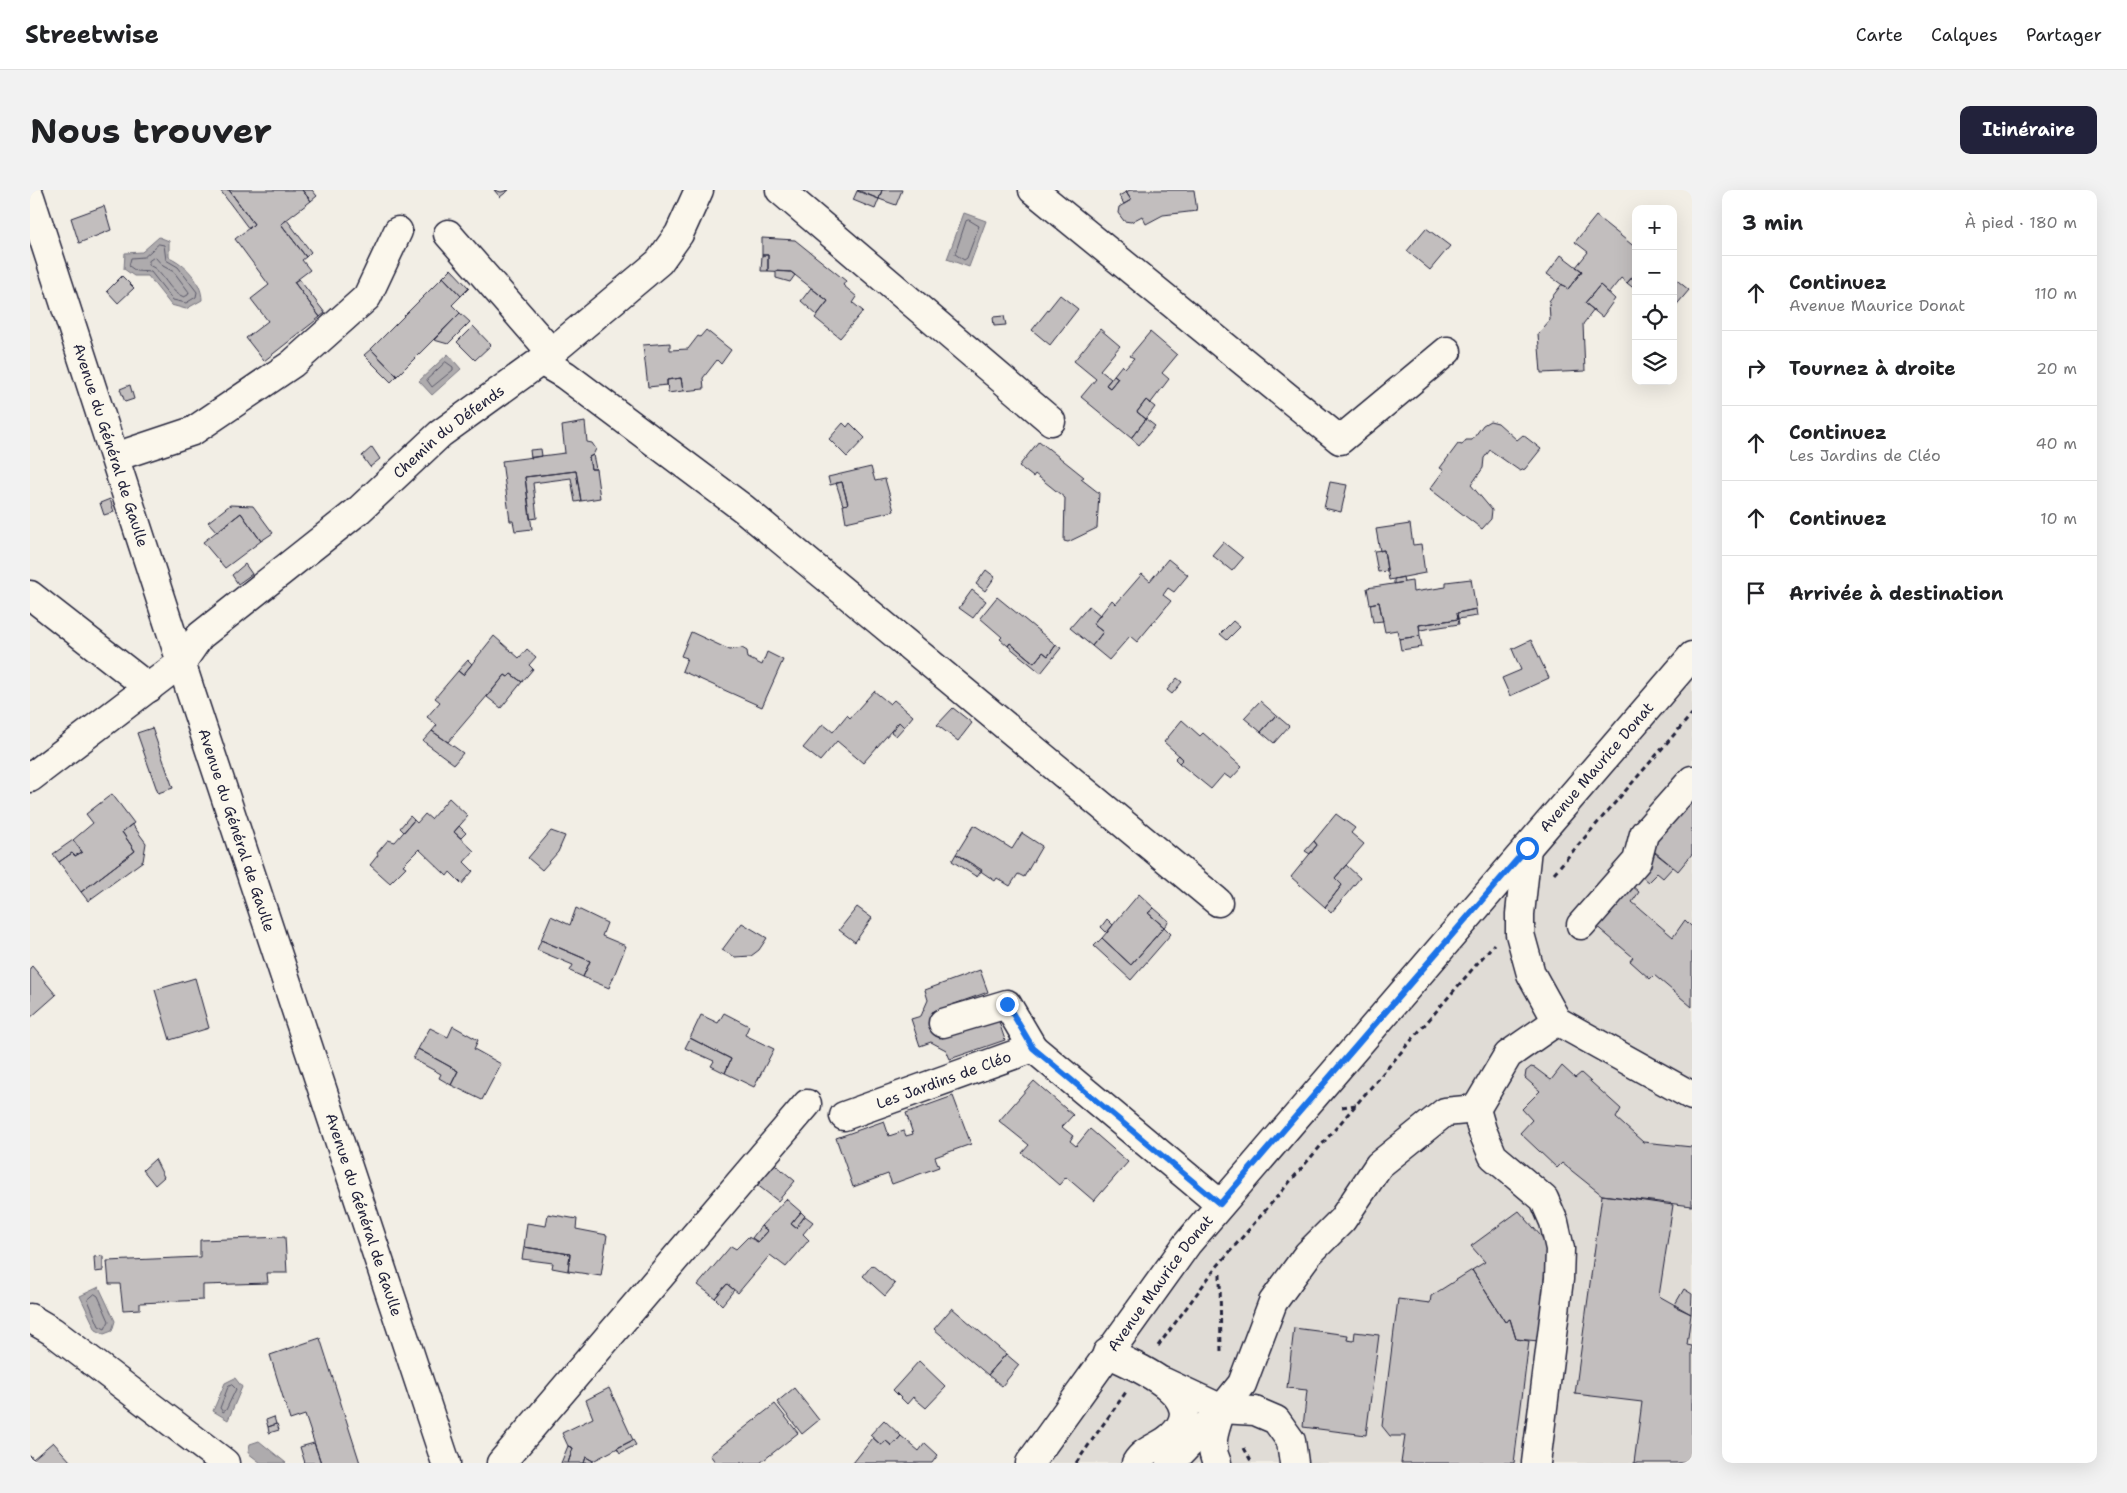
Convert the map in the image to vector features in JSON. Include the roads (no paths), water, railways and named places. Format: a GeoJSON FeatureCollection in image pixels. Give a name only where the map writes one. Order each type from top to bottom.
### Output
{"type":"FeatureCollection","features":[{"type":"Feature","properties":{"kind":"street"},"geometry":{"type":"LineString","coordinates":[[780,190],[1051,422]]}},
{"type":"Feature","properties":{"kind":"street"},"geometry":{"type":"LineString","coordinates":[[1033,190],[1340,440],[1447,351]]}},
{"type":"Feature","properties":{"kind":"street","name":"Chemin du Défends"},"geometry":{"type":"LineString","coordinates":[[30,778],[182,662],[200,636],[359,510],[440,434],[659,262],[679,234],[691,195]]}},
{"type":"Feature","properties":{"kind":"street","name":"Avenue du Général de Gaulle"},"geometry":{"type":"LineString","coordinates":[[30,197],[446,1463]]}},
{"type":"Feature","properties":{"kind":"street"},"geometry":{"type":"LineString","coordinates":[[115,457],[193,431],[292,364],[367,297],[398,231]]}},
{"type":"Feature","properties":{"kind":"street"},"geometry":{"type":"LineString","coordinates":[[448,234],[565,375],[744,509],[1218,902]]}},
{"type":"Feature","properties":{"kind":"street"},"geometry":{"type":"LineString","coordinates":[[30,595],[149,688]]}},
{"type":"Feature","properties":{"kind":"street","name":"Avenue Maurice Donat"},"geometry":{"type":"LineString","coordinates":[[1030,1463],[1159,1280],[1220,1204],[1692,656]]}},
{"type":"Feature","properties":{"kind":"street"},"geometry":{"type":"LineString","coordinates":[[1581,925],[1637,861],[1644,834],[1692,780]]}},
{"type":"Feature","properties":{"kind":"street"},"geometry":{"type":"LineString","coordinates":[[1527,848],[1520,914],[1520,934],[1531,974],[1557,1021],[1692,1096]]}},
{"type":"Feature","properties":{"kind":"street"},"geometry":{"type":"LineString","coordinates":[[943,1023],[1007,1004],[1033,1048],[1220,1204]]}},
{"type":"Feature","properties":{"kind":"street"},"geometry":{"type":"LineString","coordinates":[[1536,1463],[1560,1249],[1554,1222],[1544,1198],[1493,1156],[1482,1130],[1476,1109],[1508,1055],[1557,1021]]}},
{"type":"Feature","properties":{"kind":"street","name":"Les Jardins de Cléo"},"geometry":{"type":"LineString","coordinates":[[844,1116],[1033,1048]]}},
{"type":"Feature","properties":{"kind":"street"},"geometry":{"type":"LineString","coordinates":[[501,1463],[807,1104]]}},
{"type":"Feature","properties":{"kind":"street"},"geometry":{"type":"LineString","coordinates":[[1171,1463],[1222,1409],[1242,1384],[1273,1302],[1308,1254],[1342,1220],[1378,1165],[1445,1112],[1476,1109]]}},
{"type":"Feature","properties":{"kind":"street"},"geometry":{"type":"LineString","coordinates":[[30,1318],[52,1332],[225,1463]]}},
{"type":"Feature","properties":{"kind":"street"},"geometry":{"type":"LineString","coordinates":[[1107,1353],[1222,1409],[1255,1411],[1276,1420],[1290,1441],[1294,1463]]}},
{"type":"Feature","properties":{"kind":"street"},"geometry":{"type":"LineString","coordinates":[[1136,1463],[1140,1457],[1172,1436],[1182,1421],[1182,1409],[1178,1400],[1172,1388],[1163,1381]]}},
{"type":"Feature","properties":{"kind":"street"},"geometry":{"type":"LineString","coordinates":[[1216,1463],[1213,1433],[1222,1409]]}},
{"type":"Feature","properties":{"kind":"water"},"geometry":{"type":"Polygon","coordinates":[[[964,213],[986,221],[969,267],[947,259],[964,213]]]}},
{"type":"Feature","properties":{"kind":"water"},"geometry":{"type":"Polygon","coordinates":[[[159,237],[169,241],[169,257],[181,264],[192,274],[199,287],[202,300],[186,309],[171,305],[148,276],[134,276],[124,269],[125,253],[142,252],[159,237]]]}},
{"type":"Feature","properties":{"kind":"water"},"geometry":{"type":"Polygon","coordinates":[[[448,354],[461,369],[432,395],[419,381],[448,354]]]}},
{"type":"Feature","properties":{"kind":"water"},"geometry":{"type":"Polygon","coordinates":[[[99,1287],[115,1321],[112,1331],[104,1334],[96,1330],[80,1296],[99,1287]]]}},
{"type":"Feature","properties":{"kind":"water"},"geometry":{"type":"Polygon","coordinates":[[[235,1378],[242,1387],[228,1420],[213,1411],[225,1383],[235,1378]]]}},
{"type":"Feature","properties":{"kind":"water"},"geometry":{"type":"Polygon","coordinates":[[[259,1441],[286,1463],[261,1463],[248,1453],[250,1444],[259,1441]]]}}]}
